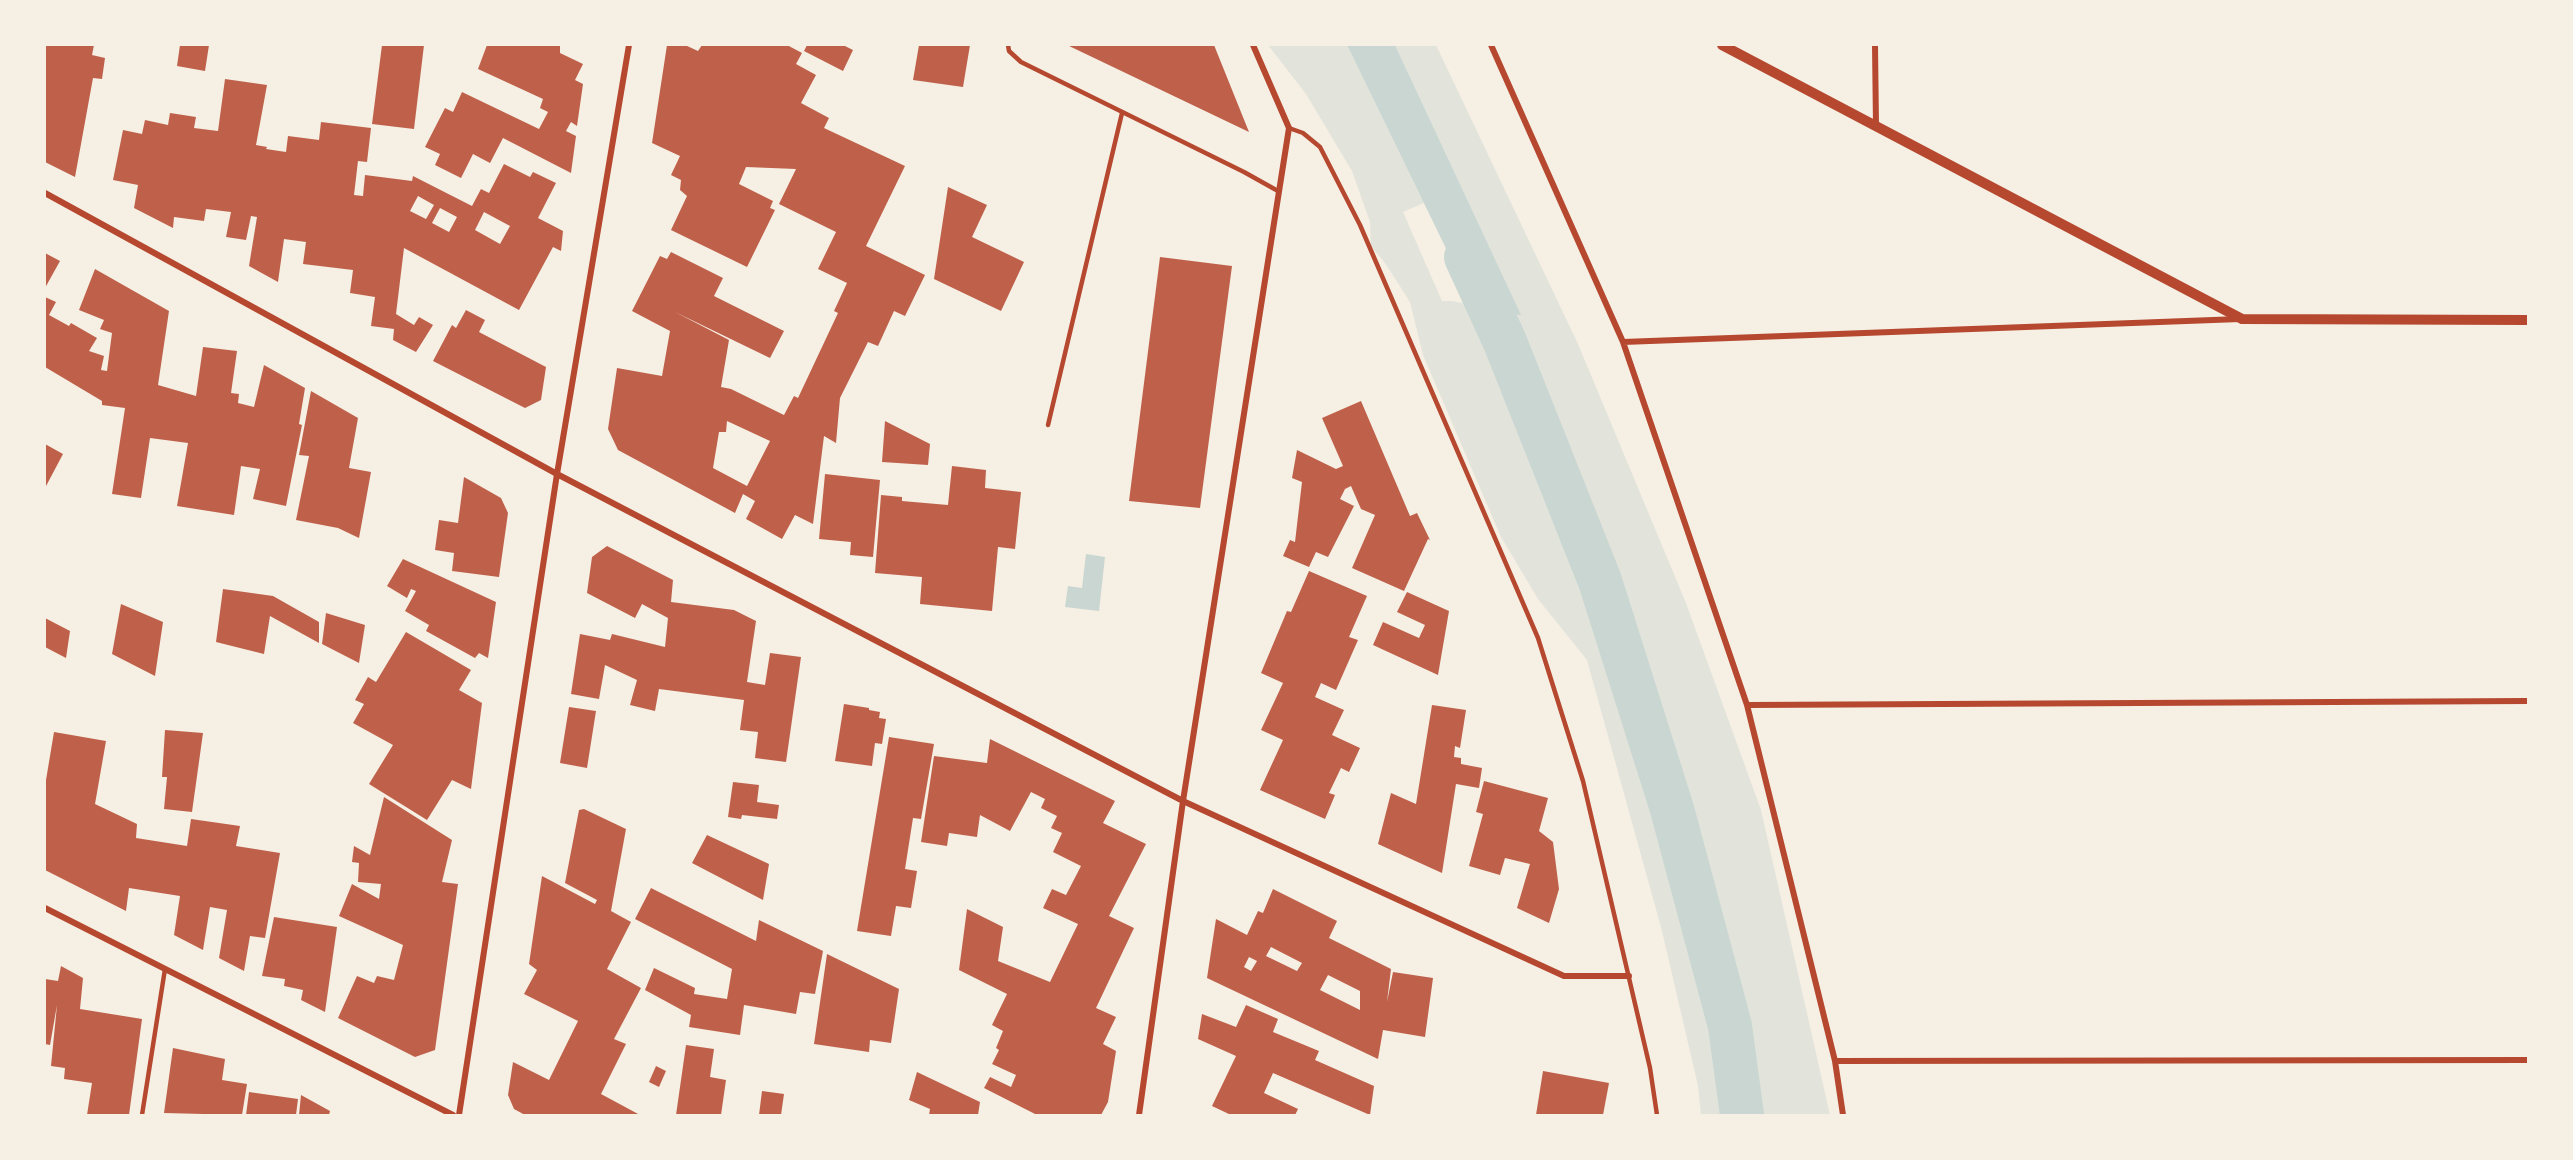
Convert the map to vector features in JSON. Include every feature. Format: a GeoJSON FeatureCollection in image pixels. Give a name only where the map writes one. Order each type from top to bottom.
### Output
{"type":"FeatureCollection","features":[{"type":"Feature","properties":{"kind":"street"},"geometry":{"type":"LineString","coordinates":[[459,1115],[557,474],[629,45]]}},
{"type":"Feature","properties":{"kind":"street"},"geometry":{"type":"LineString","coordinates":[[1139,1115],[1183,801],[1288,128],[1253,45]]}},
{"type":"Feature","properties":{"kind":"street"},"geometry":{"type":"LineString","coordinates":[[1491,45],[1623,342],[1747,705],[1835,1062],[1842,1115]]}},
{"type":"Feature","properties":{"kind":"street"},"geometry":{"type":"LineString","coordinates":[[1722,45],[2242,319]]}},
{"type":"Feature","properties":{"kind":"street"},"geometry":{"type":"LineString","coordinates":[[1875,45],[1876,126]]}},
{"type":"Feature","properties":{"kind":"street"},"geometry":{"type":"LineString","coordinates":[[45,193],[557,474],[1183,801],[1564,976],[1629,976]]}},
{"type":"Feature","properties":{"kind":"street"},"geometry":{"type":"LineString","coordinates":[[1623,342],[2242,319],[2528,320]]}},
{"type":"Feature","properties":{"kind":"street"},"geometry":{"type":"LineString","coordinates":[[1747,705],[2528,701]]}},
{"type":"Feature","properties":{"kind":"street"},"geometry":{"type":"LineString","coordinates":[[45,908],[453,1115]]}},
{"type":"Feature","properties":{"kind":"street"},"geometry":{"type":"LineString","coordinates":[[1835,1062],[2528,1060]]}},
{"type":"Feature","properties":{"kind":"lane"},"geometry":{"type":"LineString","coordinates":[[1008,45],[1009,51],[1021,62],[1278,191]]}},
{"type":"Feature","properties":{"kind":"lane"},"geometry":{"type":"LineString","coordinates":[[1048,425],[1122,113]]}},
{"type":"Feature","properties":{"kind":"lane"},"geometry":{"type":"LineString","coordinates":[[1288,128],[1303,133],[1320,147],[1360,225],[1538,638],[1583,781],[1650,1068],[1657,1115]]}},
{"type":"Feature","properties":{"kind":"lane"},"geometry":{"type":"LineString","coordinates":[[142,1115],[165,969]]}},
{"type":"Feature","properties":{"kind":"shaded area"},"geometry":{"type":"Polygon","coordinates":[[[1268,45],[1347,45],[1424,203],[1403,212],[1442,301],[1520,314],[1395,45],[1436,45],[1578,344],[1686,603],[1761,810],[1830,1115],[1701,1115],[1698,1086],[1662,931],[1587,660],[1538,599],[1501,537],[1423,355],[1410,302],[1371,246],[1370,222],[1352,171],[1306,94],[1268,45]]]}},
{"type":"Feature","properties":{"kind":"shaded area"},"geometry":{"type":"Polygon","coordinates":[[[1347,45],[1395,45],[1521,315],[1476,310],[1347,45]]]}},
{"type":"Feature","properties":{"kind":"shaded area"},"geometry":{"type":"Polygon","coordinates":[[[1086,554],[1105,557],[1099,611],[1065,607],[1068,586],[1082,588],[1086,554]]]}},
{"type":"Feature","properties":{"kind":"building"},"geometry":{"type":"Polygon","coordinates":[[[45,45],[94,45],[92,55],[105,58],[102,79],[93,78],[75,177],[45,162],[45,45]]]}},
{"type":"Feature","properties":{"kind":"building"},"geometry":{"type":"Polygon","coordinates":[[[180,45],[209,45],[205,71],[177,66],[180,45]]]}},
{"type":"Feature","properties":{"kind":"building"},"geometry":{"type":"Polygon","coordinates":[[[382,45],[424,45],[414,129],[372,124],[382,45]]]}},
{"type":"Feature","properties":{"kind":"building"},"geometry":{"type":"Polygon","coordinates":[[[487,45],[560,45],[560,53],[583,64],[575,80],[583,84],[577,126],[571,122],[566,131],[576,136],[571,173],[503,138],[490,163],[473,154],[461,178],[435,165],[440,154],[425,147],[445,108],[453,112],[462,92],[539,129],[548,112],[540,108],[543,99],[478,69],[487,45]]]}},
{"type":"Feature","properties":{"kind":"building"},"geometry":{"type":"Polygon","coordinates":[[[667,45],[685,45],[698,51],[702,45],[787,45],[802,53],[796,64],[816,75],[801,103],[829,118],[824,128],[905,166],[866,246],[925,275],[905,316],[894,311],[878,346],[868,342],[840,398],[836,443],[824,436],[813,524],[795,515],[782,539],[746,519],[755,501],[743,494],[735,513],[618,450],[608,429],[617,368],[662,376],[670,331],[632,311],[660,256],[667,259],[671,252],[723,278],[714,296],[784,331],[770,358],[675,312],[729,340],[721,387],[731,389],[784,415],[794,396],[798,398],[838,313],[834,311],[847,283],[818,269],[836,232],[779,204],[796,169],[746,167],[739,184],[773,201],[770,208],[775,210],[747,267],[671,230],[687,196],[680,190],[681,180],[671,175],[680,156],[652,143],[667,45]],[[727,421],[726,432],[719,432],[713,468],[747,486],[770,441],[727,421]]]}},
{"type":"Feature","properties":{"kind":"building"},"geometry":{"type":"Polygon","coordinates":[[[807,45],[843,45],[853,50],[843,71],[804,51],[807,45]]]}},
{"type":"Feature","properties":{"kind":"building"},"geometry":{"type":"Polygon","coordinates":[[[919,45],[970,45],[963,87],[913,80],[919,45]]]}},
{"type":"Feature","properties":{"kind":"building"},"geometry":{"type":"Polygon","coordinates":[[[1067,45],[1214,45],[1249,132],[1067,45]]]}},
{"type":"Feature","properties":{"kind":"building"},"geometry":{"type":"Polygon","coordinates":[[[225,79],[267,85],[256,145],[267,147],[266,149],[286,152],[288,136],[319,140],[321,122],[371,128],[367,162],[358,161],[354,195],[363,196],[365,175],[412,181],[413,176],[472,206],[481,189],[489,193],[504,164],[530,177],[533,172],[556,183],[538,218],[563,231],[561,251],[553,247],[519,310],[404,248],[396,314],[414,325],[419,317],[433,325],[416,352],[393,340],[394,329],[371,326],[375,297],[350,293],[353,270],[303,264],[306,242],[284,239],[278,282],[249,266],[257,217],[251,216],[246,240],[226,237],[231,212],[206,209],[204,221],[174,217],[173,228],[134,208],[138,185],[113,180],[123,130],[142,134],[145,120],[168,125],[170,113],[196,117],[194,128],[218,131],[225,79]],[[418,196],[410,211],[426,219],[434,205],[418,196]],[[440,208],[432,223],[449,232],[457,217],[440,208]],[[484,212],[475,230],[500,244],[510,226],[484,212]]]}},
{"type":"Feature","properties":{"kind":"building"},"geometry":{"type":"Polygon","coordinates":[[[948,187],[987,205],[972,237],[1024,262],[1001,311],[934,279],[948,187]]]}},
{"type":"Feature","properties":{"kind":"building"},"geometry":{"type":"Polygon","coordinates":[[[45,253],[60,261],[45,288],[45,253]]]}},
{"type":"Feature","properties":{"kind":"building"},"geometry":{"type":"Polygon","coordinates":[[[1160,257],[1232,266],[1200,508],[1129,501],[1160,257]]]}},
{"type":"Feature","properties":{"kind":"building"},"geometry":{"type":"Polygon","coordinates":[[[95,269],[169,311],[158,385],[196,396],[203,347],[237,351],[231,393],[239,394],[238,403],[254,407],[264,365],[305,388],[299,424],[302,425],[286,506],[253,499],[260,469],[241,466],[234,515],[177,506],[188,443],[150,438],[141,498],[112,494],[125,408],[102,405],[102,401],[45,367],[45,297],[56,302],[49,315],[69,326],[71,323],[97,338],[89,351],[104,356],[101,370],[107,371],[112,333],[100,329],[104,320],[79,310],[95,269]]]}},
{"type":"Feature","properties":{"kind":"building"},"geometry":{"type":"Polygon","coordinates":[[[466,310],[485,320],[479,332],[546,367],[541,400],[525,408],[433,361],[452,325],[456,328],[466,310]]]}},
{"type":"Feature","properties":{"kind":"building"},"geometry":{"type":"Polygon","coordinates":[[[311,391],[358,418],[349,468],[371,472],[359,538],[338,528],[296,520],[309,456],[299,455],[311,391]]]}},
{"type":"Feature","properties":{"kind":"building"},"geometry":{"type":"Polygon","coordinates":[[[1361,401],[1410,516],[1417,513],[1430,540],[1428,539],[1404,591],[1352,568],[1375,515],[1361,509],[1351,486],[1345,489],[1340,499],[1354,506],[1328,557],[1316,552],[1309,567],[1283,556],[1290,540],[1295,542],[1302,482],[1292,478],[1297,450],[1336,469],[1343,466],[1322,418],[1361,401]]]}},
{"type":"Feature","properties":{"kind":"building"},"geometry":{"type":"Polygon","coordinates":[[[885,421],[930,444],[928,465],[882,462],[885,421]]]}},
{"type":"Feature","properties":{"kind":"building"},"geometry":{"type":"Polygon","coordinates":[[[45,444],[63,454],[45,488],[45,444]]]}},
{"type":"Feature","properties":{"kind":"building"},"geometry":{"type":"Polygon","coordinates":[[[952,466],[986,470],[985,488],[1021,492],[1015,549],[998,547],[992,611],[920,604],[922,577],[875,573],[881,495],[902,497],[902,501],[948,505],[952,466]]]}},
{"type":"Feature","properties":{"kind":"building"},"geometry":{"type":"Polygon","coordinates":[[[825,474],[880,480],[873,557],[850,555],[851,542],[819,539],[825,474]]]}},
{"type":"Feature","properties":{"kind":"building"},"geometry":{"type":"Polygon","coordinates":[[[464,477],[501,498],[508,513],[499,577],[452,571],[454,553],[435,550],[439,520],[458,523],[464,477]]]}},
{"type":"Feature","properties":{"kind":"building"},"geometry":{"type":"Polygon","coordinates":[[[607,546],[673,580],[671,602],[734,610],[756,621],[747,682],[765,685],[770,653],[801,657],[786,762],[755,758],[758,732],[740,730],[744,700],[659,689],[655,711],[630,705],[637,680],[605,665],[599,699],[571,694],[580,634],[610,640],[612,634],[665,647],[668,618],[642,604],[635,618],[587,593],[592,557],[607,546]]]}},
{"type":"Feature","properties":{"kind":"building"},"geometry":{"type":"Polygon","coordinates":[[[403,559],[496,602],[488,658],[479,653],[475,658],[426,631],[429,625],[405,611],[416,591],[411,589],[407,598],[387,586],[403,559]]]}},
{"type":"Feature","properties":{"kind":"building"},"geometry":{"type":"Polygon","coordinates":[[[1309,571],[1367,596],[1349,637],[1358,640],[1336,690],[1321,683],[1315,697],[1344,710],[1332,735],[1360,748],[1349,772],[1341,768],[1329,793],[1335,795],[1325,819],[1260,790],[1283,740],[1261,730],[1283,683],[1261,673],[1287,611],[1291,612],[1309,571]]]}},
{"type":"Feature","properties":{"kind":"building"},"geometry":{"type":"Polygon","coordinates":[[[223,589],[273,596],[319,622],[319,643],[270,616],[264,654],[216,642],[223,589]]]}},
{"type":"Feature","properties":{"kind":"building"},"geometry":{"type":"Polygon","coordinates":[[[1407,592],[1449,611],[1438,675],[1373,645],[1383,622],[1419,638],[1425,625],[1397,612],[1407,592]]]}},
{"type":"Feature","properties":{"kind":"building"},"geometry":{"type":"Polygon","coordinates":[[[121,604],[163,622],[155,676],[112,654],[121,604]]]}},
{"type":"Feature","properties":{"kind":"building"},"geometry":{"type":"Polygon","coordinates":[[[326,613],[365,625],[359,663],[322,644],[326,613]]]}},
{"type":"Feature","properties":{"kind":"building"},"geometry":{"type":"Polygon","coordinates":[[[45,618],[70,631],[66,658],[45,647],[45,618]]]}},
{"type":"Feature","properties":{"kind":"building"},"geometry":{"type":"Polygon","coordinates":[[[406,632],[471,670],[459,690],[482,703],[471,789],[452,780],[427,820],[369,784],[393,745],[353,723],[364,704],[355,700],[368,677],[376,682],[406,632]]]}},
{"type":"Feature","properties":{"kind":"building"},"geometry":{"type":"Polygon","coordinates":[[[844,704],[869,708],[869,710],[880,712],[879,718],[886,719],[882,744],[875,743],[872,766],[835,761],[844,704]]]}},
{"type":"Feature","properties":{"kind":"building"},"geometry":{"type":"Polygon","coordinates":[[[1432,705],[1466,710],[1460,748],[1455,746],[1454,757],[1461,758],[1461,764],[1482,768],[1479,788],[1456,784],[1442,873],[1378,844],[1391,793],[1416,804],[1432,705]]]}},
{"type":"Feature","properties":{"kind":"building"},"geometry":{"type":"Polygon","coordinates":[[[569,707],[596,711],[587,768],[560,763],[569,707]]]}},
{"type":"Feature","properties":{"kind":"building"},"geometry":{"type":"Polygon","coordinates":[[[165,730],[203,733],[192,812],[164,809],[167,777],[162,777],[165,730]]]}},
{"type":"Feature","properties":{"kind":"building"},"geometry":{"type":"Polygon","coordinates":[[[54,732],[106,741],[95,804],[137,824],[136,838],[187,846],[191,819],[240,826],[236,846],[280,853],[265,938],[250,936],[244,971],[219,958],[227,910],[210,907],[203,950],[174,935],[180,896],[129,888],[126,911],[45,870],[45,786],[54,732]]]}},
{"type":"Feature","properties":{"kind":"building"},"geometry":{"type":"Polygon","coordinates":[[[889,737],[934,744],[921,819],[913,818],[905,869],[917,871],[911,908],[896,906],[891,936],[857,931],[889,737]]]}},
{"type":"Feature","properties":{"kind":"building"},"geometry":{"type":"Polygon","coordinates":[[[990,739],[1115,801],[1103,823],[1146,844],[1109,916],[1134,928],[1096,1008],[1116,1017],[1103,1044],[1116,1051],[1108,1102],[1101,1115],[1037,1115],[984,1088],[990,1077],[1011,1087],[1016,1075],[992,1064],[999,1050],[996,1048],[1003,1031],[992,1025],[1007,994],[959,970],[967,909],[1003,927],[998,961],[1050,982],[1078,924],[1043,908],[1052,889],[1066,895],[1081,866],[1053,852],[1062,833],[1051,828],[1057,816],[1041,808],[1045,799],[1031,792],[1010,831],[980,815],[977,837],[949,833],[947,846],[921,842],[934,756],[987,763],[990,739]]]}},
{"type":"Feature","properties":{"kind":"building"},"geometry":{"type":"Polygon","coordinates":[[[1484,781],[1548,798],[1539,831],[1553,842],[1559,889],[1549,923],[1517,908],[1530,864],[1505,858],[1500,875],[1469,866],[1483,814],[1476,812],[1484,781]]]}},
{"type":"Feature","properties":{"kind":"building"},"geometry":{"type":"Polygon","coordinates":[[[733,782],[759,785],[757,802],[779,805],[777,819],[742,815],[741,819],[728,817],[733,782]]]}},
{"type":"Feature","properties":{"kind":"building"},"geometry":{"type":"Polygon","coordinates":[[[384,797],[452,840],[442,882],[458,884],[435,1050],[415,1057],[338,1018],[357,976],[374,983],[377,976],[394,980],[403,945],[339,916],[352,884],[379,899],[381,884],[358,882],[359,863],[352,862],[354,846],[370,855],[384,797]]]}},
{"type":"Feature","properties":{"kind":"building"},"geometry":{"type":"Polygon","coordinates":[[[584,809],[626,829],[611,911],[631,922],[607,969],[641,988],[614,1039],[626,1044],[601,1094],[640,1115],[525,1115],[514,1109],[508,1095],[513,1062],[549,1080],[578,1021],[524,994],[537,970],[529,964],[542,876],[595,904],[597,900],[565,883],[579,810],[584,809]]]}},
{"type":"Feature","properties":{"kind":"building"},"geometry":{"type":"Polygon","coordinates":[[[707,835],[769,864],[763,900],[692,863],[707,835]]]}},
{"type":"Feature","properties":{"kind":"building"},"geometry":{"type":"Polygon","coordinates":[[[651,888],[756,941],[759,920],[823,951],[815,994],[800,992],[796,1014],[744,1005],[740,1035],[689,1027],[691,1015],[645,990],[654,968],[695,988],[694,994],[727,999],[732,969],[635,919],[651,888]]]}},
{"type":"Feature","properties":{"kind":"building"},"geometry":{"type":"Polygon","coordinates":[[[1273,889],[1337,921],[1329,938],[1391,969],[1387,1002],[1393,972],[1433,978],[1425,1037],[1383,1030],[1378,1059],[1207,978],[1216,919],[1247,935],[1258,911],[1263,913],[1273,889]],[[1271,947],[1266,956],[1297,971],[1302,963],[1271,947]],[[1249,957],[1244,967],[1251,971],[1257,961],[1249,957]],[[1328,975],[1320,990],[1360,1010],[1360,991],[1328,975]]]}},
{"type":"Feature","properties":{"kind":"building"},"geometry":{"type":"Polygon","coordinates":[[[274,917],[337,927],[325,1012],[301,1000],[303,990],[284,986],[285,979],[262,976],[274,917]]]}},
{"type":"Feature","properties":{"kind":"building"},"geometry":{"type":"Polygon","coordinates":[[[827,954],[899,989],[891,1043],[870,1040],[869,1052],[814,1044],[827,954]]]}},
{"type":"Feature","properties":{"kind":"building"},"geometry":{"type":"Polygon","coordinates":[[[61,966],[83,978],[80,1009],[142,1019],[129,1115],[87,1115],[92,1083],[64,1079],[65,1068],[51,1066],[57,1005],[50,1045],[45,1044],[45,979],[58,981],[61,966]]]}},
{"type":"Feature","properties":{"kind":"building"},"geometry":{"type":"Polygon","coordinates":[[[1246,1005],[1278,1019],[1273,1032],[1319,1051],[1315,1060],[1374,1086],[1370,1115],[1273,1073],[1264,1093],[1298,1109],[1295,1115],[1231,1115],[1212,1106],[1236,1056],[1198,1039],[1202,1014],[1236,1027],[1246,1005]]]}},
{"type":"Feature","properties":{"kind":"building"},"geometry":{"type":"Polygon","coordinates":[[[686,1045],[714,1049],[710,1077],[726,1080],[721,1115],[676,1115],[686,1045]]]}},
{"type":"Feature","properties":{"kind":"building"},"geometry":{"type":"Polygon","coordinates":[[[173,1048],[225,1059],[222,1080],[247,1084],[242,1115],[164,1113],[173,1048]]]}},
{"type":"Feature","properties":{"kind":"building"},"geometry":{"type":"Polygon","coordinates":[[[656,1066],[666,1071],[659,1087],[649,1082],[656,1066]]]}},
{"type":"Feature","properties":{"kind":"building"},"geometry":{"type":"Polygon","coordinates":[[[1543,1071],[1609,1083],[1603,1115],[1536,1115],[1543,1071]]]}},
{"type":"Feature","properties":{"kind":"building"},"geometry":{"type":"Polygon","coordinates":[[[917,1072],[980,1102],[978,1115],[929,1115],[930,1109],[909,1100],[917,1072]]]}},
{"type":"Feature","properties":{"kind":"building"},"geometry":{"type":"Polygon","coordinates":[[[762,1091],[784,1094],[781,1115],[759,1115],[762,1091]]]}},
{"type":"Feature","properties":{"kind":"building"},"geometry":{"type":"Polygon","coordinates":[[[249,1092],[298,1099],[296,1115],[246,1115],[249,1092]]]}},
{"type":"Feature","properties":{"kind":"building"},"geometry":{"type":"Polygon","coordinates":[[[301,1095],[330,1111],[329,1115],[299,1115],[301,1095]]]}},
{"type":"Feature","properties":{"kind":"waterway"},"geometry":{"type":"LineString","coordinates":[[1466,257],[1505,342],[1600,581],[1672,809],[1730,1026],[1742,1115]]}}]}
